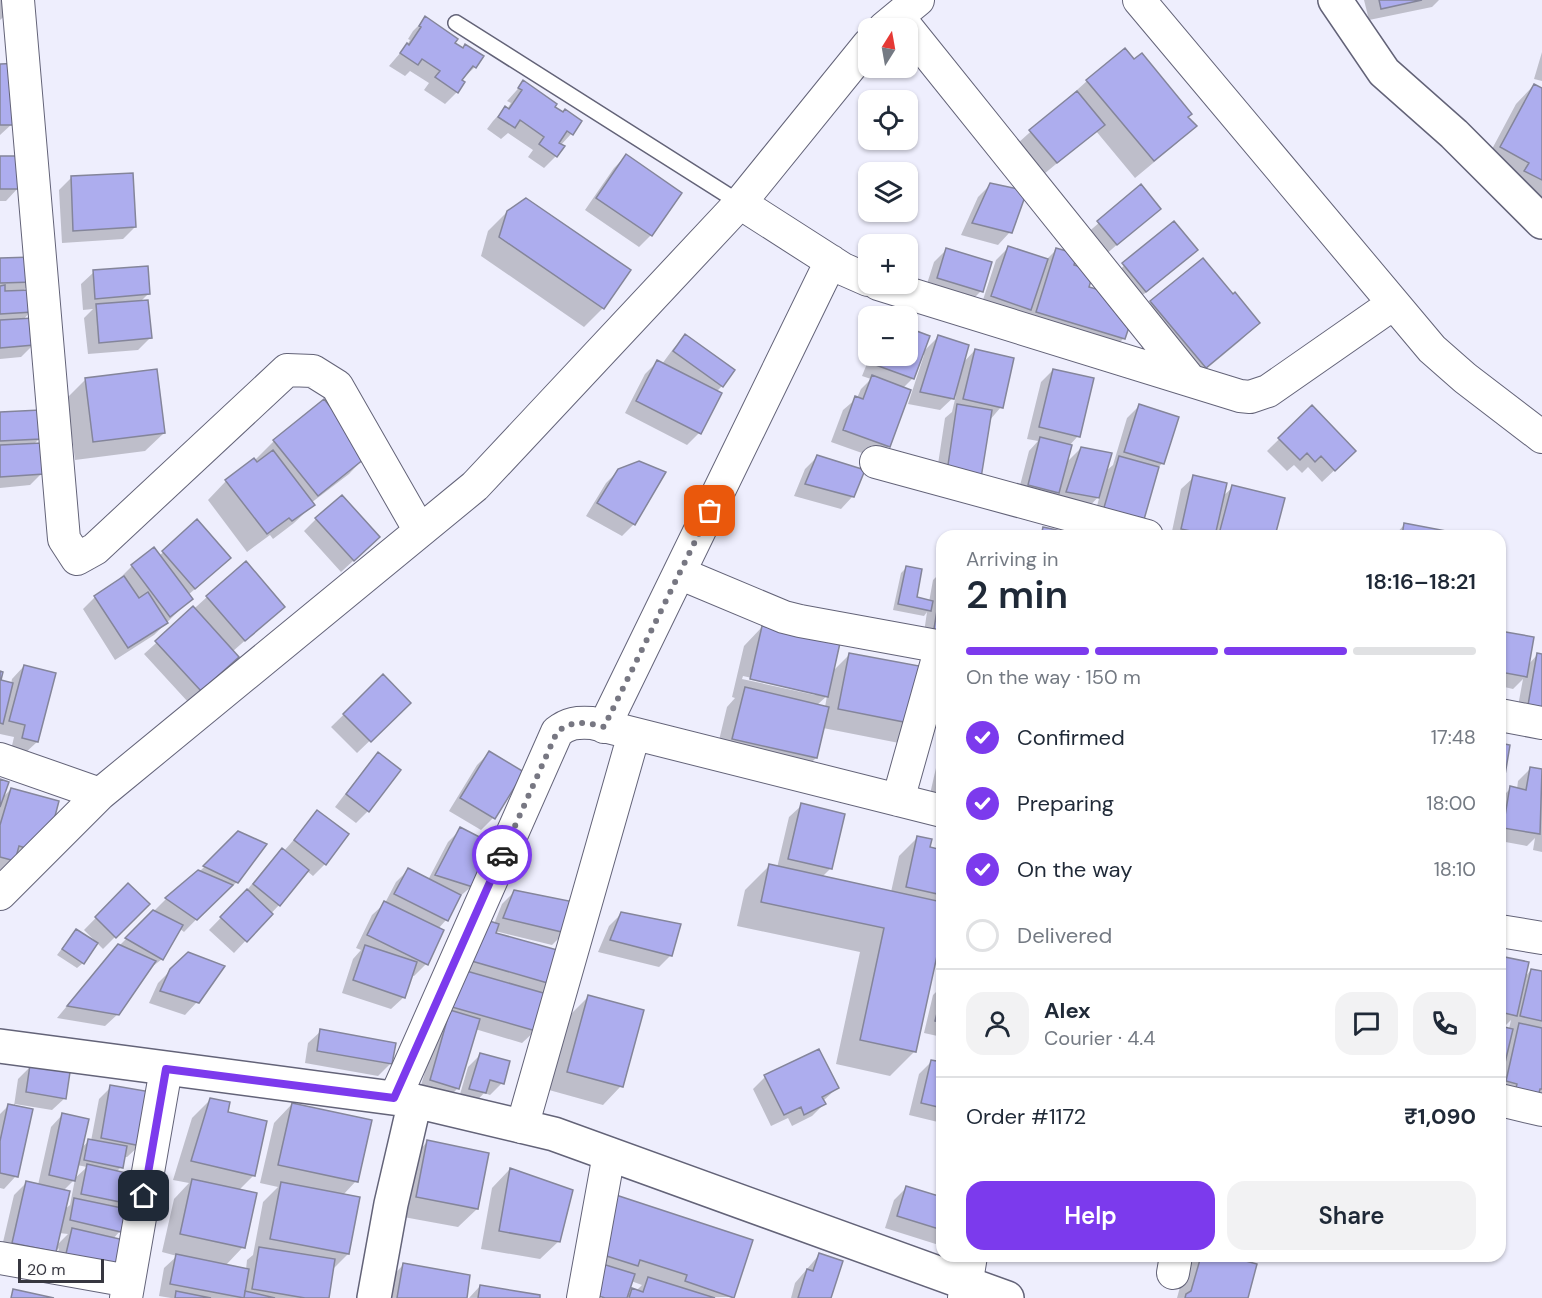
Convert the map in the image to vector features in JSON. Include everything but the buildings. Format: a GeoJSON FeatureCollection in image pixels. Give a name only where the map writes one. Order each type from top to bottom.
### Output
{"type":"FeatureCollection","features":[{"type":"Feature","properties":{"kind":"street"},"geometry":{"type":"LineString","coordinates":[[18,0],[64,539],[76,559],[95,549],[287,370],[313,371],[337,386],[420,531]]}},
{"type":"Feature","properties":{"kind":"street"},"geometry":{"type":"LineString","coordinates":[[1139,0],[1432,349],[1465,378],[1542,437]]}},
{"type":"Feature","properties":{"kind":"street"},"geometry":{"type":"LineString","coordinates":[[1335,0],[1384,72],[1454,134],[1542,222]]}},
{"type":"Feature","properties":{"kind":"street"},"geometry":{"type":"LineString","coordinates":[[918,40],[1190,380]]}},
{"type":"Feature","properties":{"kind":"street"},"geometry":{"type":"LineString","coordinates":[[0,894],[100,794],[486,475],[740,203],[858,57]]}},
{"type":"Feature","properties":{"kind":"street"},"geometry":{"type":"LineString","coordinates":[[740,203],[858,276]]}},
{"type":"Feature","properties":{"kind":"street"},"geometry":{"type":"LineString","coordinates":[[604,727],[831,261]]}},
{"type":"Feature","properties":{"kind":"street"},"geometry":{"type":"LineString","coordinates":[[910,294],[1240,396],[1259,395],[1393,304]]}},
{"type":"Feature","properties":{"kind":"street"},"geometry":{"type":"LineString","coordinates":[[876,462],[1125,530]]}},
{"type":"Feature","properties":{"kind":"street"},"geometry":{"type":"LineString","coordinates":[[679,573],[784,617],[936,646]]}},
{"type":"Feature","properties":{"kind":"street"},"geometry":{"type":"LineString","coordinates":[[898,800],[936,668]]}},
{"type":"Feature","properties":{"kind":"street"},"geometry":{"type":"LineString","coordinates":[[1506,716],[1542,723]]}},
{"type":"Feature","properties":{"kind":"street"},"geometry":{"type":"LineString","coordinates":[[374,1298],[391,1204],[405,1099],[557,732],[566,724],[578,722],[604,727],[936,810]]}},
{"type":"Feature","properties":{"kind":"street"},"geometry":{"type":"LineString","coordinates":[[522,1127],[634,734]]}},
{"type":"Feature","properties":{"kind":"street"},"geometry":{"type":"LineString","coordinates":[[0,759],[100,794]]}},
{"type":"Feature","properties":{"kind":"street"},"geometry":{"type":"LineString","coordinates":[[1506,932],[1542,938]]}},
{"type":"Feature","properties":{"kind":"street"},"geometry":{"type":"LineString","coordinates":[[0,1046],[405,1099],[554,1134],[967,1279],[1007,1298]]}},
{"type":"Feature","properties":{"kind":"street"},"geometry":{"type":"LineString","coordinates":[[0,1258],[128,1290],[166,1069]]}},
{"type":"Feature","properties":{"kind":"street"},"geometry":{"type":"LineString","coordinates":[[1506,1101],[1542,1110]]}},
{"type":"Feature","properties":{"kind":"street"},"geometry":{"type":"LineString","coordinates":[[584,1298],[609,1154]]}},
{"type":"Feature","properties":{"kind":"lane"},"geometry":{"type":"LineString","coordinates":[[456,23],[740,203]]}},
{"type":"Feature","properties":{"kind":"way so far"},"geometry":{"type":"LineString","coordinates":[[502,855],[557,732],[566,724],[578,722],[604,727],[710,511]]}},
{"type":"Feature","properties":{"kind":"route"},"geometry":{"type":"LineString","coordinates":[[144,1196],[166,1069],[394,1098],[502,855]]}}]}
